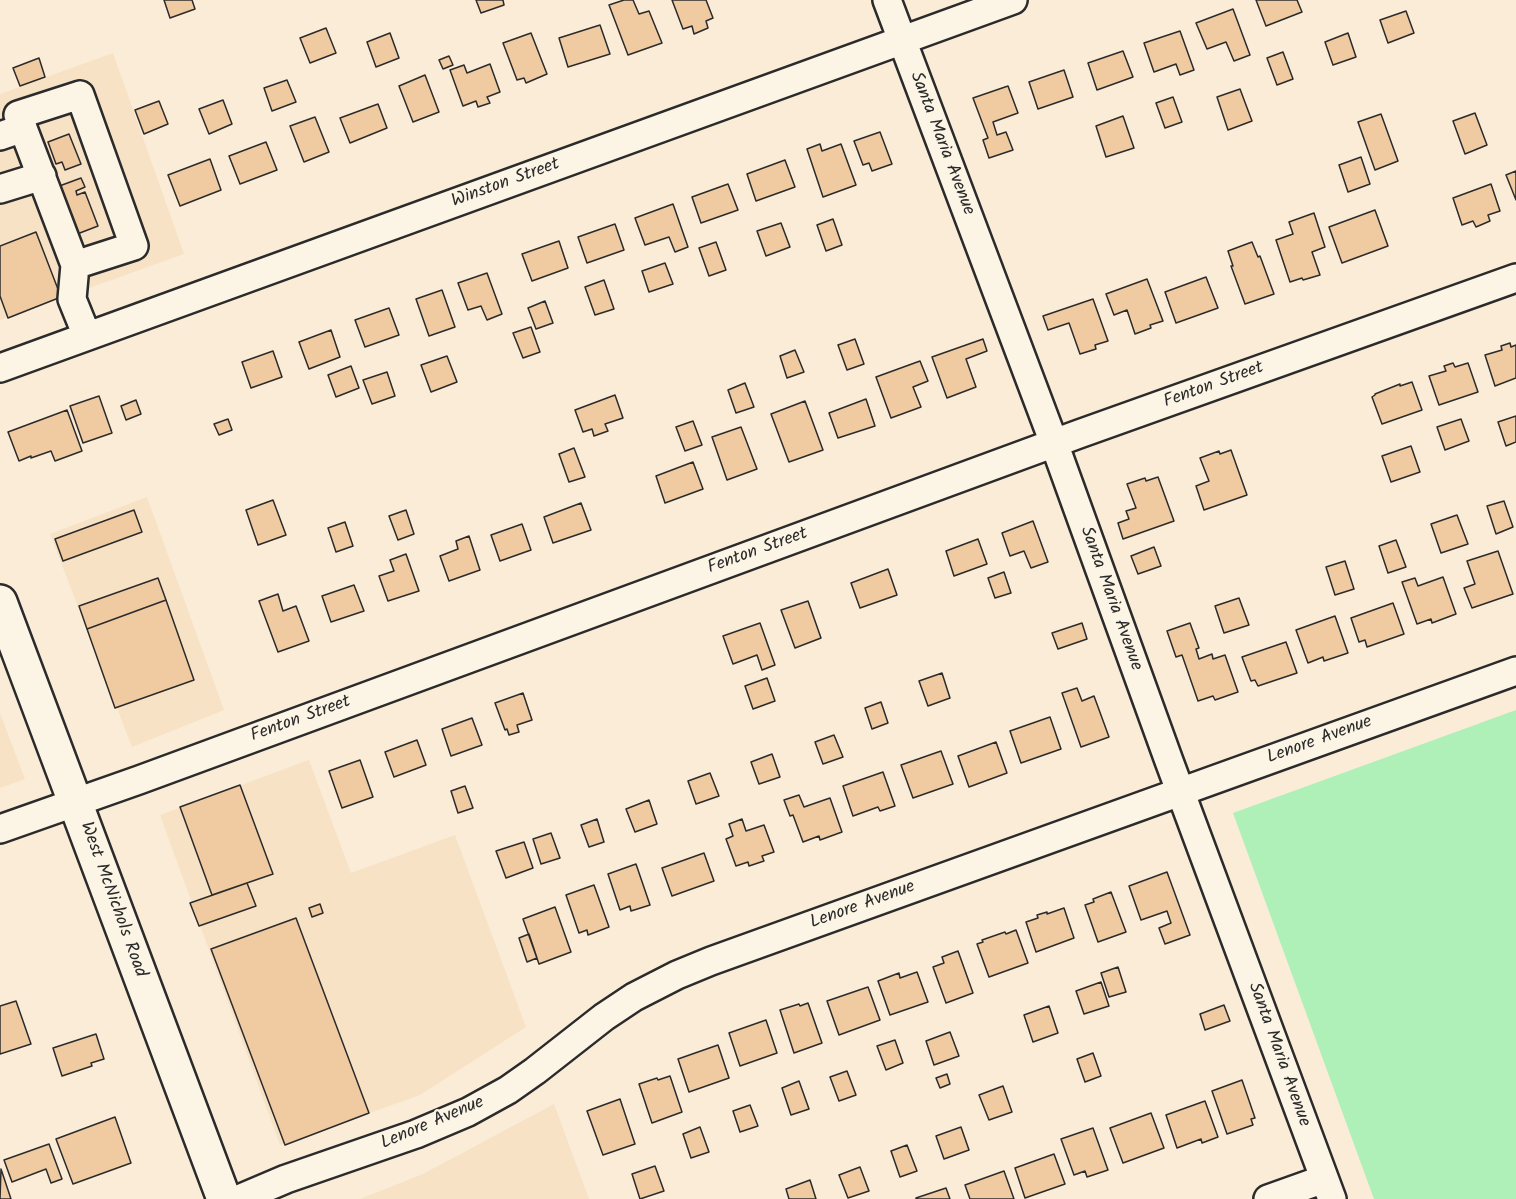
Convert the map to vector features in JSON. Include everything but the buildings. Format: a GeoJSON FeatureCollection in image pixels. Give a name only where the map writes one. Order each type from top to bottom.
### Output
{"type":"FeatureCollection","features":[{"type":"Feature","properties":{"kind":"main road","name":"West McNichols Road"},"geometry":{"type":"LineString","coordinates":[[0,602],[224,1199]]}},
{"type":"Feature","properties":{"kind":"street","name":"Santa Maria Avenue"},"geometry":{"type":"LineString","coordinates":[[887,0],[1054,443],[1328,1189]]}},
{"type":"Feature","properties":{"kind":"street","name":"Winston Street"},"geometry":{"type":"LineString","coordinates":[[0,368],[1013,0]]}},
{"type":"Feature","properties":{"kind":"street"},"geometry":{"type":"LineString","coordinates":[[75,265],[134,246],[80,95],[18,115],[12,132],[42,176],[75,265],[72,299],[87,336]]}},
{"type":"Feature","properties":{"kind":"street"},"geometry":{"type":"LineString","coordinates":[[0,189],[42,176]]}},
{"type":"Feature","properties":{"kind":"street","name":"Fenton Street"},"geometry":{"type":"LineString","coordinates":[[0,829],[1054,443],[1516,278]]}},
{"type":"Feature","properties":{"kind":"street","name":"Lenore Avenue"},"geometry":{"type":"LineString","coordinates":[[240,1199],[286,1179],[416,1134],[468,1112],[508,1090],[611,1012],[634,997],[677,975],[1516,671]]}},
{"type":"Feature","properties":{"kind":"street"},"geometry":{"type":"LineString","coordinates":[[1268,1199],[1328,1189]]}},
{"type":"Feature","properties":{"kind":"shaded area"},"geometry":{"type":"Polygon","coordinates":[[[113,53],[184,254],[0,320],[0,94],[113,53]]]}},
{"type":"Feature","properties":{"kind":"shaded area"},"geometry":{"type":"Polygon","coordinates":[[[147,497],[224,710],[132,747],[50,534],[147,497]]]}},
{"type":"Feature","properties":{"kind":"shaded area"},"geometry":{"type":"Polygon","coordinates":[[[0,713],[25,779],[0,788],[0,713]]]}},
{"type":"Feature","properties":{"kind":"shaded area"},"geometry":{"type":"Polygon","coordinates":[[[309,760],[351,873],[455,835],[526,1027],[420,1095],[280,1145],[160,815],[309,760]]]}},
{"type":"Feature","properties":{"kind":"shaded area"},"geometry":{"type":"Polygon","coordinates":[[[554,1104],[589,1199],[360,1199],[423,1174],[554,1104]]]}},
{"type":"Feature","properties":{"kind":"green space"},"geometry":{"type":"Polygon","coordinates":[[[1516,710],[1516,1199],[1374,1199],[1233,813],[1516,710]]]}}]}
